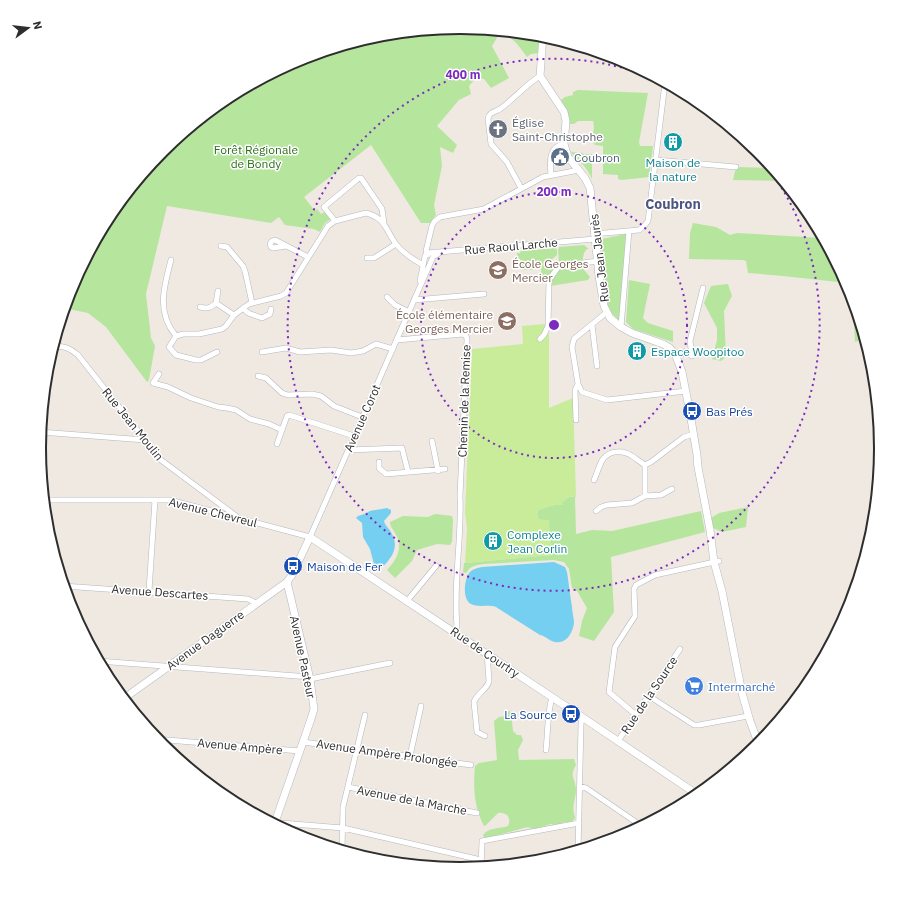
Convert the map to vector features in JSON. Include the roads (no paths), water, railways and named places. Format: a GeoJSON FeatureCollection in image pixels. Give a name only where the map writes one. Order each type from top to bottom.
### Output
{"type":"FeatureCollection","features":[{"type":"Feature","properties":{"kind":"street"},"geometry":{"type":"LineString","coordinates":[[521,188],[507,162],[491,144],[488,119],[489,115],[499,109],[531,81],[540,76],[542,42]]}},
{"type":"Feature","properties":{"kind":"street","name":"Rue Jean Jaurès"},"geometry":{"type":"LineString","coordinates":[[540,76],[564,112],[566,120],[564,144],[568,157],[585,178],[590,188],[602,297],[606,312],[615,323],[632,334],[663,344],[674,353]]}},
{"type":"Feature","properties":{"kind":"street"},"geometry":{"type":"LineString","coordinates":[[621,327],[629,232],[639,230],[648,221],[664,89]]}},
{"type":"Feature","properties":{"kind":"street"},"geometry":{"type":"LineString","coordinates":[[551,175],[550,163],[553,150],[557,146],[564,144]]}},
{"type":"Feature","properties":{"kind":"street"},"geometry":{"type":"LineString","coordinates":[[656,160],[736,167]]}},
{"type":"Feature","properties":{"kind":"street"},"geometry":{"type":"LineString","coordinates":[[426,273],[425,269],[429,258],[426,255],[426,251],[432,226],[440,217],[484,209],[543,177],[579,170]]}},
{"type":"Feature","properties":{"kind":"street"},"geometry":{"type":"LineString","coordinates":[[335,221],[324,207],[359,178],[362,178],[382,209],[384,223],[396,244],[423,265]]}},
{"type":"Feature","properties":{"kind":"street"},"geometry":{"type":"LineString","coordinates":[[217,352],[201,360],[196,360],[176,355],[169,347],[176,336],[182,334],[199,334],[222,329],[234,315],[252,302],[281,296],[286,293],[328,226],[335,221],[366,213],[384,223]]}},
{"type":"Feature","properties":{"kind":"street","name":"Rue Raoul Larche"},"geometry":{"type":"LineString","coordinates":[[410,256],[595,237],[629,232]]}},
{"type":"Feature","properties":{"kind":"street"},"geometry":{"type":"LineString","coordinates":[[367,258],[374,258],[396,244]]}},
{"type":"Feature","properties":{"kind":"street"},"geometry":{"type":"LineString","coordinates":[[221,246],[227,247],[243,266],[252,302]]}},
{"type":"Feature","properties":{"kind":"street"},"geometry":{"type":"LineString","coordinates":[[286,246],[308,257]]}},
{"type":"Feature","properties":{"kind":"street"},"geometry":{"type":"LineString","coordinates":[[426,255],[433,257],[441,252]]}},
{"type":"Feature","properties":{"kind":"street","name":"Avenue Corot"},"geometry":{"type":"LineString","coordinates":[[414,300],[426,255]]}},
{"type":"Feature","properties":{"kind":"street","name":"Avenue Corot"},"geometry":{"type":"LineString","coordinates":[[310,537],[433,257]]}},
{"type":"Feature","properties":{"kind":"street"},"geometry":{"type":"LineString","coordinates":[[171,260],[163,290],[163,305],[168,324],[176,336]]}},
{"type":"Feature","properties":{"kind":"street"},"geometry":{"type":"LineString","coordinates":[[540,339],[544,335],[548,326],[549,280],[559,266],[598,261]]}},
{"type":"Feature","properties":{"kind":"street"},"geometry":{"type":"LineString","coordinates":[[542,280],[549,280]]}},
{"type":"Feature","properties":{"kind":"street"},"geometry":{"type":"LineString","coordinates":[[703,288],[690,341],[692,356],[680,352],[674,353],[679,362],[686,391],[692,434],[735,658],[739,692],[756,739]]}},
{"type":"Feature","properties":{"kind":"street"},"geometry":{"type":"LineString","coordinates":[[200,307],[206,309],[216,303],[218,291]]}},
{"type":"Feature","properties":{"kind":"street"},"geometry":{"type":"LineString","coordinates":[[414,300],[484,294]]}},
{"type":"Feature","properties":{"kind":"street"},"geometry":{"type":"LineString","coordinates":[[387,297],[395,305],[409,312]]}},
{"type":"Feature","properties":{"kind":"street"},"geometry":{"type":"LineString","coordinates":[[216,303],[234,315]]}},
{"type":"Feature","properties":{"kind":"street"},"geometry":{"type":"LineString","coordinates":[[243,308],[248,313],[262,318],[270,314],[271,309]]}},
{"type":"Feature","properties":{"kind":"street"},"geometry":{"type":"LineString","coordinates":[[606,312],[574,339],[572,347],[578,384],[582,392],[607,400],[686,391]]}},
{"type":"Feature","properties":{"kind":"street"},"geometry":{"type":"LineString","coordinates":[[592,325],[597,366]]}},
{"type":"Feature","properties":{"kind":"street","name":"Chemin de la Remise"},"geometry":{"type":"LineString","coordinates":[[397,340],[463,334],[466,336],[467,340],[457,575],[457,626],[455,632]]}},
{"type":"Feature","properties":{"kind":"street"},"geometry":{"type":"LineString","coordinates":[[262,352],[286,348],[300,352],[331,350],[351,353],[363,352],[376,344],[393,349]]}},
{"type":"Feature","properties":{"kind":"street","name":"Rue Jean Moulin"},"geometry":{"type":"LineString","coordinates":[[59,346],[68,347],[78,355],[161,460],[238,518]]}},
{"type":"Feature","properties":{"kind":"street"},"geometry":{"type":"LineString","coordinates":[[159,374],[154,383],[218,407],[236,410],[250,419],[269,424],[282,430]]}},
{"type":"Feature","properties":{"kind":"street"},"geometry":{"type":"LineString","coordinates":[[258,376],[266,378],[282,393],[288,395],[316,395],[334,406],[362,417]]}},
{"type":"Feature","properties":{"kind":"street"},"geometry":{"type":"LineString","coordinates":[[576,420],[575,390],[578,384]]}},
{"type":"Feature","properties":{"kind":"street"},"geometry":{"type":"LineString","coordinates":[[277,444],[287,416],[289,415],[354,436]]}},
{"type":"Feature","properties":{"kind":"street"},"geometry":{"type":"LineString","coordinates":[[46,432],[145,440]]}},
{"type":"Feature","properties":{"kind":"street"},"geometry":{"type":"LineString","coordinates":[[645,465],[692,434]]}},
{"type":"Feature","properties":{"kind":"street"},"geometry":{"type":"LineString","coordinates":[[432,441],[438,471]]}},
{"type":"Feature","properties":{"kind":"street"},"geometry":{"type":"LineString","coordinates":[[348,450],[402,448],[408,472]]}},
{"type":"Feature","properties":{"kind":"street"},"geometry":{"type":"LineString","coordinates":[[594,480],[602,460],[606,455],[613,452],[627,453],[645,465]]}},
{"type":"Feature","properties":{"kind":"street"},"geometry":{"type":"LineString","coordinates":[[379,462],[379,468],[386,474],[438,471],[445,469]]}},
{"type":"Feature","properties":{"kind":"street"},"geometry":{"type":"LineString","coordinates":[[645,465],[645,496]]}},
{"type":"Feature","properties":{"kind":"street"},"geometry":{"type":"LineString","coordinates":[[596,511],[607,505],[632,503],[645,496],[661,495],[672,489]]}},
{"type":"Feature","properties":{"kind":"street","name":"Avenue Chevreul"},"geometry":{"type":"LineString","coordinates":[[49,500],[155,500],[180,502],[310,537]]}},
{"type":"Feature","properties":{"kind":"street"},"geometry":{"type":"LineString","coordinates":[[149,591],[155,500]]}},
{"type":"Feature","properties":{"kind":"street"},"geometry":{"type":"LineString","coordinates":[[221,513],[224,507]]}},
{"type":"Feature","properties":{"kind":"street"},"geometry":{"type":"LineString","coordinates":[[287,582],[292,575],[310,537]]}},
{"type":"Feature","properties":{"kind":"street","name":"Rue de Courtry"},"geometry":{"type":"LineString","coordinates":[[310,537],[487,653],[692,792]]}},
{"type":"Feature","properties":{"kind":"street"},"geometry":{"type":"LineString","coordinates":[[636,715],[609,692],[615,647],[635,616],[634,589],[636,585],[655,575],[716,561]]}},
{"type":"Feature","properties":{"kind":"street"},"geometry":{"type":"LineString","coordinates":[[407,601],[436,566]]}},
{"type":"Feature","properties":{"kind":"street","name":"Avenue Daguerre"},"geometry":{"type":"LineString","coordinates":[[127,696],[287,582]]}},
{"type":"Feature","properties":{"kind":"street","name":"Avenue Pasteur"},"geometry":{"type":"LineString","coordinates":[[274,818],[303,742],[314,708],[310,678],[287,582]]}},
{"type":"Feature","properties":{"kind":"street","name":"Avenue Descartes"},"geometry":{"type":"LineString","coordinates":[[69,586],[248,599],[256,604]]}},
{"type":"Feature","properties":{"kind":"street","name":"Rue de la Source"},"geometry":{"type":"LineString","coordinates":[[618,741],[680,649]]}},
{"type":"Feature","properties":{"kind":"street"},"geometry":{"type":"LineString","coordinates":[[485,736],[477,732],[474,702],[475,698],[488,685],[487,653]]}},
{"type":"Feature","properties":{"kind":"street"},"geometry":{"type":"LineString","coordinates":[[104,661],[310,678],[390,663]]}},
{"type":"Feature","properties":{"kind":"street"},"geometry":{"type":"LineString","coordinates":[[649,696],[694,725],[747,716]]}},
{"type":"Feature","properties":{"kind":"street"},"geometry":{"type":"LineString","coordinates":[[546,750],[549,706],[552,697]]}},
{"type":"Feature","properties":{"kind":"street"},"geometry":{"type":"LineString","coordinates":[[410,756],[421,706]]}},
{"type":"Feature","properties":{"kind":"street"},"geometry":{"type":"LineString","coordinates":[[342,846],[343,807],[365,715]]}},
{"type":"Feature","properties":{"kind":"street"},"geometry":{"type":"LineString","coordinates":[[579,845],[582,717]]}},
{"type":"Feature","properties":{"kind":"street","name":"Avenue Ampère"},"geometry":{"type":"LineString","coordinates":[[165,740],[300,750]]}},
{"type":"Feature","properties":{"kind":"street","name":"Avenue Ampère Prolongée"},"geometry":{"type":"LineString","coordinates":[[303,742],[471,765]]}},
{"type":"Feature","properties":{"kind":"street"},"geometry":{"type":"LineString","coordinates":[[580,786],[586,788],[636,823]]}},
{"type":"Feature","properties":{"kind":"street","name":"Avenue de la Marche"},"geometry":{"type":"LineString","coordinates":[[348,787],[476,813]]}},
{"type":"Feature","properties":{"kind":"street"},"geometry":{"type":"LineString","coordinates":[[286,824],[343,828],[481,860],[482,841],[579,823]]}},
{"type":"Feature","properties":{"kind":"water"},"geometry":{"type":"Polygon","coordinates":[[[387,508],[391,510],[391,513],[384,521],[391,532],[395,545],[393,554],[379,570],[375,568],[370,549],[363,537],[362,523],[356,518],[370,511],[387,508]]]}},
{"type":"Feature","properties":{"kind":"water"},"geometry":{"type":"Polygon","coordinates":[[[554,562],[565,567],[567,572],[574,621],[568,638],[563,641],[552,641],[496,607],[474,605],[471,604],[466,598],[466,579],[472,570],[482,567],[554,562]]]}},
{"type":"Feature","properties":{"kind":"place","name":"Église Saint-Christophe"},"geometry":{"type":"Point","coordinates":[498,129]}},
{"type":"Feature","properties":{"kind":"place","name":"Maison de la nature"},"geometry":{"type":"Point","coordinates":[673,142]}},
{"type":"Feature","properties":{"kind":"place","name":"Coubron"},"geometry":{"type":"Point","coordinates":[560,157]}},
{"type":"Feature","properties":{"kind":"place","name":"École Georges Mercier"},"geometry":{"type":"Point","coordinates":[498,270]}},
{"type":"Feature","properties":{"kind":"place","name":"École élémentaire Georges Mercier"},"geometry":{"type":"Point","coordinates":[507,321]}},
{"type":"Feature","properties":{"kind":"place","name":"Espace Woopitoo"},"geometry":{"type":"Point","coordinates":[637,351]}},
{"type":"Feature","properties":{"kind":"place","name":"Bas Prés"},"geometry":{"type":"Point","coordinates":[692,411]}},
{"type":"Feature","properties":{"kind":"place","name":"Complexe Jean Corlin"},"geometry":{"type":"Point","coordinates":[493,541]}},
{"type":"Feature","properties":{"kind":"place","name":"Maison de Fer"},"geometry":{"type":"Point","coordinates":[293,566]}},
{"type":"Feature","properties":{"kind":"place","name":"Intermarché"},"geometry":{"type":"Point","coordinates":[694,686]}},
{"type":"Feature","properties":{"kind":"place","name":"La Source"},"geometry":{"type":"Point","coordinates":[571,714]}},
{"type":"Feature","properties":{"kind":"district","name":"Coubron"},"geometry":{"type":"Point","coordinates":[673,204]}},
{"type":"Feature","properties":{"kind":"park label","name":"Forêt Régionale de Bondy"},"geometry":{"type":"Point","coordinates":[256,156]}}]}
